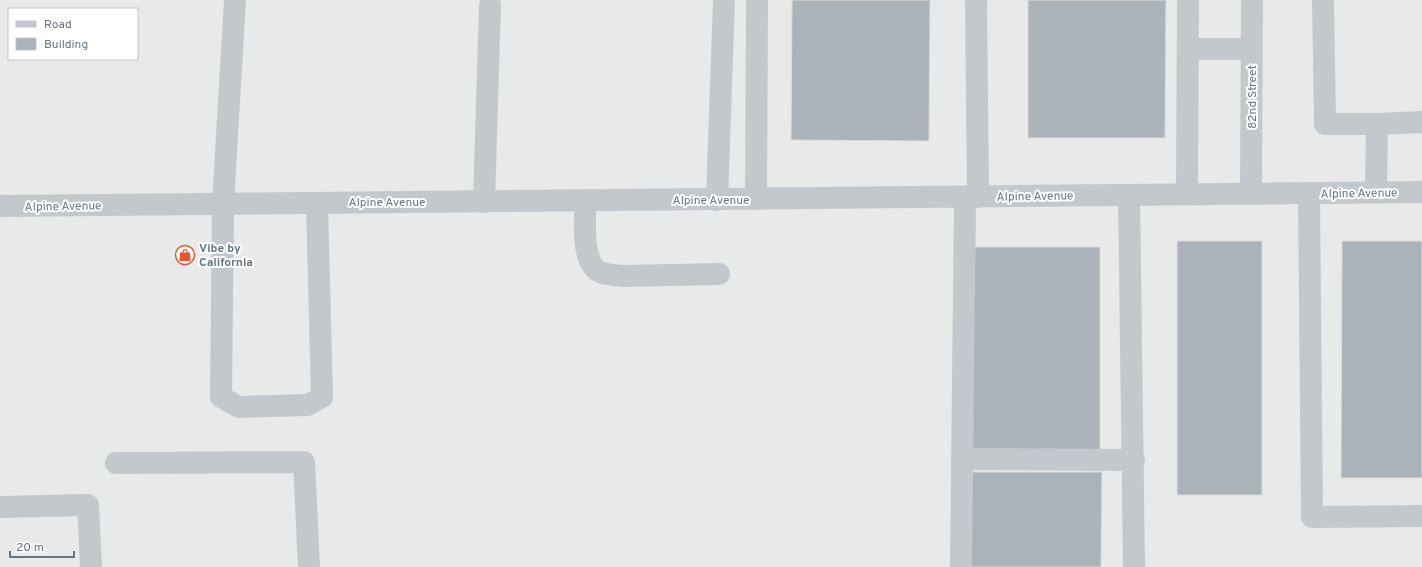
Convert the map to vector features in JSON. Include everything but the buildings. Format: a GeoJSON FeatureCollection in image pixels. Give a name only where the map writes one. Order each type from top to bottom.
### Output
{"type":"FeatureCollection","features":[{"type":"Feature","properties":{"kind":"street"},"geometry":{"type":"LineString","coordinates":[[235,0],[223,204],[221,398],[239,407],[308,405],[322,397],[317,203]]}},
{"type":"Feature","properties":{"kind":"street"},"geometry":{"type":"LineString","coordinates":[[717,200],[724,0]]}},
{"type":"Feature","properties":{"kind":"street"},"geometry":{"type":"LineString","coordinates":[[756,200],[757,0]]}},
{"type":"Feature","properties":{"kind":"street"},"geometry":{"type":"LineString","coordinates":[[961,567],[976,0]]}},
{"type":"Feature","properties":{"kind":"street"},"geometry":{"type":"LineString","coordinates":[[1187,194],[1188,0]]}},
{"type":"Feature","properties":{"kind":"street","name":"82nd Street"},"geometry":{"type":"LineString","coordinates":[[1251,194],[1252,0]]}},
{"type":"Feature","properties":{"kind":"street"},"geometry":{"type":"LineString","coordinates":[[1323,0],[1325,124],[1422,122]]}},
{"type":"Feature","properties":{"kind":"street"},"geometry":{"type":"LineString","coordinates":[[484,202],[490,5]]}},
{"type":"Feature","properties":{"kind":"street"},"geometry":{"type":"LineString","coordinates":[[1188,50],[1252,50]]}},
{"type":"Feature","properties":{"kind":"street"},"geometry":{"type":"LineString","coordinates":[[1376,192],[1377,124]]}},
{"type":"Feature","properties":{"kind":"street","name":"Alpine Avenue"},"geometry":{"type":"LineString","coordinates":[[0,206],[756,200],[1422,192]]}},
{"type":"Feature","properties":{"kind":"street"},"geometry":{"type":"LineString","coordinates":[[1309,193],[1312,517],[1422,516]]}},
{"type":"Feature","properties":{"kind":"street"},"geometry":{"type":"LineString","coordinates":[[1129,195],[1134,460],[1134,567]]}},
{"type":"Feature","properties":{"kind":"street"},"geometry":{"type":"LineString","coordinates":[[585,201],[586,248],[588,257],[598,271],[622,276],[719,274]]}},
{"type":"Feature","properties":{"kind":"street"},"geometry":{"type":"LineString","coordinates":[[963,459],[1134,460]]}},
{"type":"Feature","properties":{"kind":"street"},"geometry":{"type":"LineString","coordinates":[[116,463],[304,462],[309,567]]}},
{"type":"Feature","properties":{"kind":"street"},"geometry":{"type":"LineString","coordinates":[[0,507],[88,505],[91,567]]}},
{"type":"Feature","properties":{"kind":"shaded area"},"geometry":{"type":"Polygon","coordinates":[[[0,0],[1422,0],[1422,567],[0,567],[0,0]]]}},
{"type":"Feature","properties":{"kind":"place","name":"Vibe by California"},"geometry":{"type":"Point","coordinates":[185,255]}}]}
